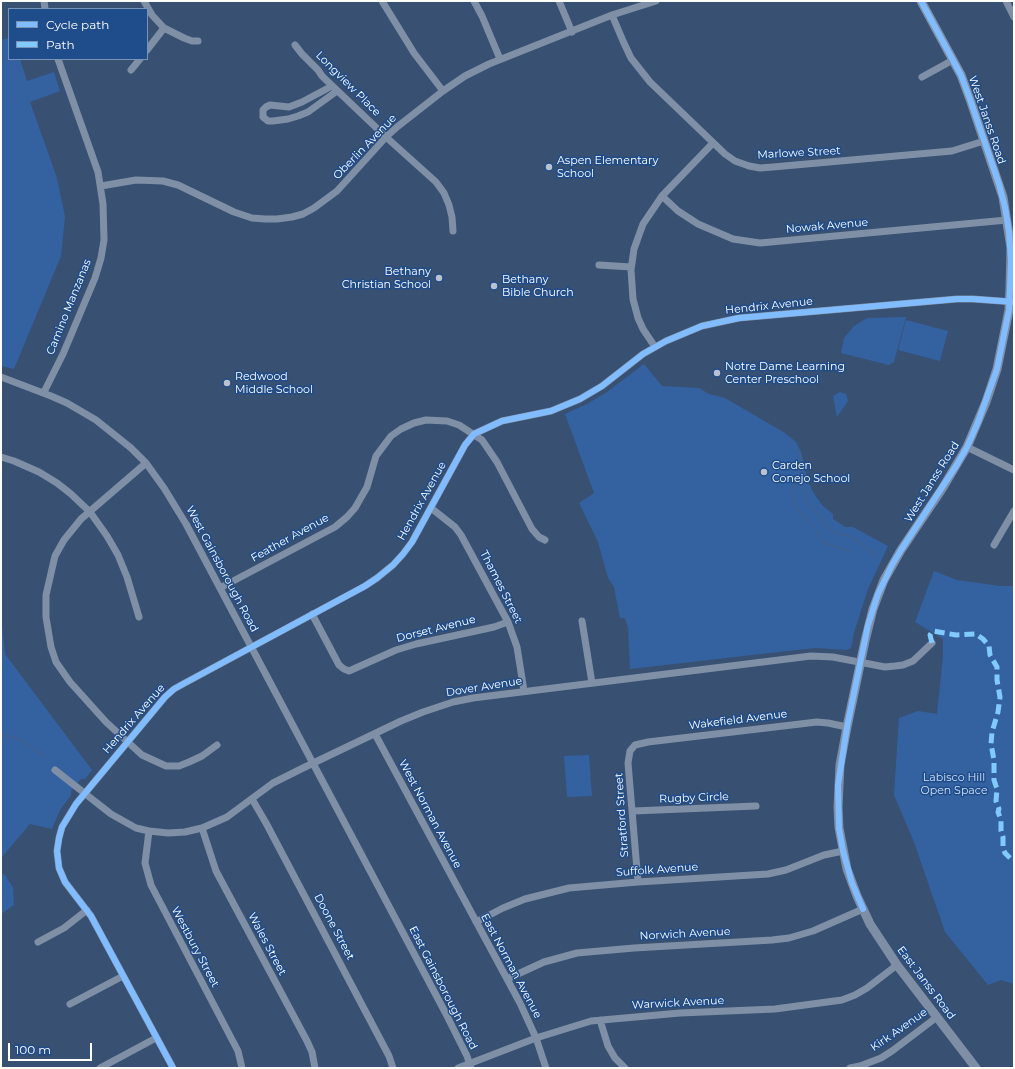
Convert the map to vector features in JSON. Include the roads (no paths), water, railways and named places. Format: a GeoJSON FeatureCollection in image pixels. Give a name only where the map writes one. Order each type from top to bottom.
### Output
{"type":"FeatureCollection","features":[{"type":"Feature","properties":{"kind":"main road","name":"West Janss Road"},"geometry":{"type":"LineString","coordinates":[[863,909],[852,883],[843,851],[839,828],[838,785],[847,727],[871,614],[884,580],[901,550],[942,489],[967,447],[986,402],[997,369],[1012,302],[1011,255],[1007,220],[999,184],[966,89],[953,60],[921,1]]}},
{"type":"Feature","properties":{"kind":"main road","name":"East Janss Road"},"geometry":{"type":"LineString","coordinates":[[863,909],[878,938],[897,965],[976,1068]]}},
{"type":"Feature","properties":{"kind":"street"},"geometry":{"type":"LineString","coordinates":[[144,1],[152,15],[164,28],[184,38],[198,40]]}},
{"type":"Feature","properties":{"kind":"street"},"geometry":{"type":"LineString","coordinates":[[382,1],[414,53],[443,91]]}},
{"type":"Feature","properties":{"kind":"street"},"geometry":{"type":"LineString","coordinates":[[474,1],[500,59]]}},
{"type":"Feature","properties":{"kind":"street"},"geometry":{"type":"LineString","coordinates":[[559,1],[572,32]]}},
{"type":"Feature","properties":{"kind":"street","name":"Oberlin Avenue"},"geometry":{"type":"LineString","coordinates":[[101,186],[136,180],[163,181],[178,185],[234,212],[252,218],[265,220],[292,217],[314,208],[327,200],[386,137],[443,91],[474,71],[500,59],[612,16],[656,1]]}},
{"type":"Feature","properties":{"kind":"street"},"geometry":{"type":"LineString","coordinates":[[1006,1],[1014,17]]}},
{"type":"Feature","properties":{"kind":"street","name":"Marlowe Street"},"geometry":{"type":"LineString","coordinates":[[612,16],[631,58],[665,98],[713,143],[735,161],[749,166],[760,168],[952,151],[984,141]]}},
{"type":"Feature","properties":{"kind":"street"},"geometry":{"type":"LineString","coordinates":[[148,49],[164,28]]}},
{"type":"Feature","properties":{"kind":"street","name":"Longview Place"},"geometry":{"type":"LineString","coordinates":[[295,45],[334,88],[436,182],[444,193],[449,205],[452,217],[452,231]]}},
{"type":"Feature","properties":{"kind":"street","name":"Camino Manzanas"},"geometry":{"type":"LineString","coordinates":[[44,392],[95,278],[101,258],[104,240],[101,186],[94,161],[58,60]]}},
{"type":"Feature","properties":{"kind":"street"},"geometry":{"type":"LineString","coordinates":[[132,70],[139,60]]}},
{"type":"Feature","properties":{"kind":"street"},"geometry":{"type":"LineString","coordinates":[[922,77],[953,60]]}},
{"type":"Feature","properties":{"kind":"street"},"geometry":{"type":"LineString","coordinates":[[334,88],[308,112],[288,119],[265,120],[263,117],[263,110],[270,105],[289,107],[334,88]]}},
{"type":"Feature","properties":{"kind":"street"},"geometry":{"type":"LineString","coordinates":[[655,346],[643,329],[638,318],[633,298],[631,267],[634,249],[640,231],[662,196],[713,143]]}},
{"type":"Feature","properties":{"kind":"street","name":"Nowak Avenue"},"geometry":{"type":"LineString","coordinates":[[662,196],[678,211],[698,224],[733,240],[760,243],[1007,220]]}},
{"type":"Feature","properties":{"kind":"street"},"geometry":{"type":"LineString","coordinates":[[599,265],[631,267]]}},
{"type":"Feature","properties":{"kind":"street","name":"Hendrix Avenue"},"geometry":{"type":"LineString","coordinates":[[173,1068],[87,910],[65,882],[59,868],[57,851],[62,827],[67,816],[126,742],[174,689],[377,578],[393,565],[412,542],[465,445],[474,434],[502,421],[551,411],[580,399],[602,386],[655,346],[683,333],[702,326],[739,318],[968,299],[1012,302]]}},
{"type":"Feature","properties":{"kind":"street"},"geometry":{"type":"LineString","coordinates":[[1,377],[44,392]]}},
{"type":"Feature","properties":{"kind":"street","name":"West Gainsborough Road"},"geometry":{"type":"LineString","coordinates":[[44,392],[84,412],[107,428],[131,448],[146,463],[175,504],[395,919]]}},
{"type":"Feature","properties":{"kind":"street","name":"Feather Avenue"},"geometry":{"type":"LineString","coordinates":[[220,588],[321,535],[348,517],[367,487],[376,456],[391,436],[414,423],[436,420],[447,421],[459,425],[482,440],[497,462],[532,529],[539,538],[545,540]]}},
{"type":"Feature","properties":{"kind":"street"},"geometry":{"type":"LineString","coordinates":[[967,447],[1014,470]]}},
{"type":"Feature","properties":{"kind":"street"},"geometry":{"type":"LineString","coordinates":[[1,457],[39,472],[57,483],[72,494],[90,512],[118,555],[139,616]]}},
{"type":"Feature","properties":{"kind":"street"},"geometry":{"type":"LineString","coordinates":[[146,463],[73,528],[55,556],[46,595],[46,617],[49,640],[54,657],[61,671],[106,722],[126,742],[142,755],[166,766],[179,766],[190,762],[218,745]]}},
{"type":"Feature","properties":{"kind":"street","name":"Thames Street"},"geometry":{"type":"LineString","coordinates":[[431,508],[455,527],[461,535],[508,622],[517,647],[524,692]]}},
{"type":"Feature","properties":{"kind":"street"},"geometry":{"type":"LineString","coordinates":[[994,545],[1014,511]]}},
{"type":"Feature","properties":{"kind":"street","name":"Dorset Avenue"},"geometry":{"type":"LineString","coordinates":[[312,614],[339,665],[349,671],[396,650],[416,644],[494,627],[508,622]]}},
{"type":"Feature","properties":{"kind":"street"},"geometry":{"type":"LineString","coordinates":[[582,621],[592,683]]}},
{"type":"Feature","properties":{"kind":"street","name":"Dover Avenue"},"geometry":{"type":"LineString","coordinates":[[55,770],[111,814],[136,828],[168,833],[185,832],[202,828],[227,817],[273,783],[401,721],[440,706],[473,698],[805,657],[833,657],[885,667],[903,665],[913,661],[932,643]]}},
{"type":"Feature","properties":{"kind":"street","name":"Wakefield Avenue"},"geometry":{"type":"LineString","coordinates":[[632,748],[640,743],[817,722],[847,727]]}},
{"type":"Feature","properties":{"kind":"street","name":"West Norman Avenue"},"geometry":{"type":"LineString","coordinates":[[375,734],[466,904]]}},
{"type":"Feature","properties":{"kind":"street","name":"Stratford Street"},"geometry":{"type":"LineString","coordinates":[[632,748],[628,755],[628,763],[638,882]]}},
{"type":"Feature","properties":{"kind":"street","name":"Doone Street"},"geometry":{"type":"LineString","coordinates":[[252,798],[389,1056],[393,1068]]}},
{"type":"Feature","properties":{"kind":"street","name":"Rugby Circle"},"geometry":{"type":"LineString","coordinates":[[633,811],[756,806]]}},
{"type":"Feature","properties":{"kind":"street","name":"Wales Street"},"geometry":{"type":"LineString","coordinates":[[202,828],[216,871],[307,1041],[312,1052],[315,1068]]}},
{"type":"Feature","properties":{"kind":"street","name":"Westbury Street"},"geometry":{"type":"LineString","coordinates":[[149,831],[145,862],[151,885],[238,1051],[242,1068]]}},
{"type":"Feature","properties":{"kind":"street","name":"Suffolk Avenue"},"geometry":{"type":"LineString","coordinates":[[476,922],[503,908],[542,894],[569,888],[586,885],[779,872],[824,855],[843,851]]}},
{"type":"Feature","properties":{"kind":"street","name":"East Norman Avenue"},"geometry":{"type":"LineString","coordinates":[[466,904],[507,979],[536,1038],[546,1068]]}},
{"type":"Feature","properties":{"kind":"street","name":"Norwich Avenue"},"geometry":{"type":"LineString","coordinates":[[507,979],[544,962],[577,953],[789,938],[813,931],[863,909]]}},
{"type":"Feature","properties":{"kind":"street"},"geometry":{"type":"LineString","coordinates":[[38,942],[64,928],[87,910]]}},
{"type":"Feature","properties":{"kind":"street","name":"East Gainsborough Road"},"geometry":{"type":"LineString","coordinates":[[395,919],[445,1012],[470,1066]]}},
{"type":"Feature","properties":{"kind":"street","name":"Warwick Avenue"},"geometry":{"type":"LineString","coordinates":[[458,1068],[470,1066],[536,1038],[585,1022],[680,1013],[775,1009],[842,1000],[867,988],[897,965]]}},
{"type":"Feature","properties":{"kind":"street"},"geometry":{"type":"LineString","coordinates":[[70,1004],[123,976]]}},
{"type":"Feature","properties":{"kind":"street","name":"Kirk Avenue"},"geometry":{"type":"LineString","coordinates":[[850,1068],[881,1058],[937,1017]]}},
{"type":"Feature","properties":{"kind":"street"},"geometry":{"type":"LineString","coordinates":[[600,1020],[608,1046],[615,1058],[625,1068]]}},
{"type":"Feature","properties":{"kind":"street"},"geometry":{"type":"LineString","coordinates":[[100,1068],[156,1038]]}},
{"type":"Feature","properties":{"kind":"waterway"},"geometry":{"type":"LineString","coordinates":[[799,450],[801,454],[800,465],[793,497],[795,505],[805,518],[814,526],[821,540],[825,543],[850,551]]}},
{"type":"Feature","properties":{"kind":"waterway"},"geometry":{"type":"LineString","coordinates":[[800,463],[802,486],[806,501],[819,515],[828,528],[834,532],[852,537],[872,552],[876,557]]}},
{"type":"Feature","properties":{"kind":"waterway"},"geometry":{"type":"LineString","coordinates":[[1,735],[19,739],[45,757]]}},
{"type":"Feature","properties":{"kind":"place","name":"Aspen Elementary School"},"geometry":{"type":"Point","coordinates":[549,167]}},
{"type":"Feature","properties":{"kind":"place","name":"Bethany Christian School"},"geometry":{"type":"Point","coordinates":[439,278]}},
{"type":"Feature","properties":{"kind":"place","name":"Bethany Bible Church"},"geometry":{"type":"Point","coordinates":[494,286]}},
{"type":"Feature","properties":{"kind":"place","name":"Notre Dame Learning Center Preschool"},"geometry":{"type":"Point","coordinates":[717,373]}},
{"type":"Feature","properties":{"kind":"place","name":"Redwood Middle School"},"geometry":{"type":"Point","coordinates":[227,383]}},
{"type":"Feature","properties":{"kind":"place","name":"Carden Conejo School"},"geometry":{"type":"Point","coordinates":[764,472]}},
{"type":"Feature","properties":{"kind":"park label","name":"Labisco Hill Open Space"},"geometry":{"type":"Point","coordinates":[954,784]}}]}
